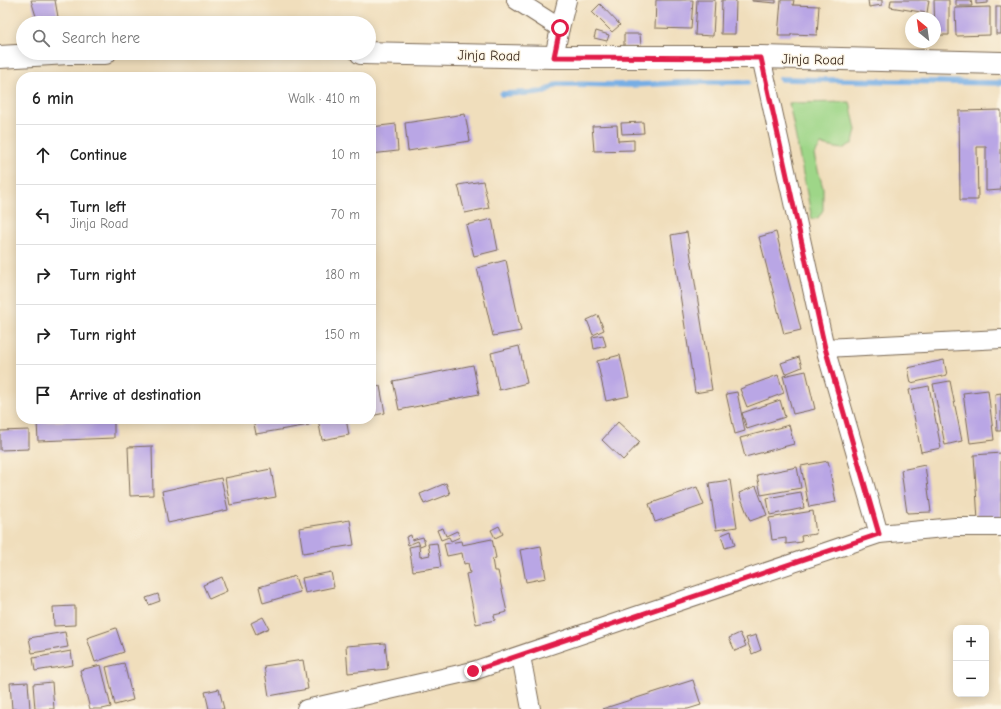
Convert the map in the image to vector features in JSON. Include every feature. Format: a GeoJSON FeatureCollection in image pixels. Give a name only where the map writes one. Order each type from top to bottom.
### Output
{"type":"FeatureCollection","features":[{"type":"Feature","properties":{"kind":"main road","name":"Jinja Road"},"geometry":{"type":"LineString","coordinates":[[376,53],[554,57],[761,58],[1001,63]]}},
{"type":"Feature","properties":{"kind":"main road"},"geometry":{"type":"LineString","coordinates":[[0,58],[16,57]]}},
{"type":"Feature","properties":{"kind":"street"},"geometry":{"type":"LineString","coordinates":[[516,0],[560,28]]}},
{"type":"Feature","properties":{"kind":"street"},"geometry":{"type":"LineString","coordinates":[[554,57],[567,0]]}},
{"type":"Feature","properties":{"kind":"street"},"geometry":{"type":"LineString","coordinates":[[761,58],[825,348],[879,534]]}},
{"type":"Feature","properties":{"kind":"street"},"geometry":{"type":"LineString","coordinates":[[825,348],[1001,339]]}},
{"type":"Feature","properties":{"kind":"street"},"geometry":{"type":"LineString","coordinates":[[306,709],[473,671],[879,534],[955,527],[1001,527]]}},
{"type":"Feature","properties":{"kind":"street"},"geometry":{"type":"LineString","coordinates":[[521,656],[530,709]]}},
{"type":"Feature","properties":{"kind":"green space"},"geometry":{"type":"Polygon","coordinates":[[[850,102],[856,130],[853,143],[842,149],[821,145],[814,155],[823,188],[823,210],[818,218],[812,219],[789,103],[850,102]]]}},
{"type":"Feature","properties":{"kind":"building"},"geometry":{"type":"Polygon","coordinates":[[[31,0],[55,0],[58,16],[36,16],[31,0]]]}},
{"type":"Feature","properties":{"kind":"building"},"geometry":{"type":"Polygon","coordinates":[[[656,0],[693,0],[691,29],[655,28],[656,0]]]}},
{"type":"Feature","properties":{"kind":"building"},"geometry":{"type":"Polygon","coordinates":[[[697,0],[715,0],[713,36],[695,35],[697,0]]]}},
{"type":"Feature","properties":{"kind":"building"},"geometry":{"type":"Polygon","coordinates":[[[722,0],[736,0],[735,34],[721,34],[722,0]]]}},
{"type":"Feature","properties":{"kind":"building"},"geometry":{"type":"Polygon","coordinates":[[[776,0],[776,3],[752,1],[776,0]]]}},
{"type":"Feature","properties":{"kind":"building"},"geometry":{"type":"Polygon","coordinates":[[[781,0],[794,0],[793,5],[819,6],[817,35],[791,34],[791,36],[778,36],[781,0]]]}},
{"type":"Feature","properties":{"kind":"building"},"geometry":{"type":"Polygon","coordinates":[[[868,0],[882,0],[882,5],[869,7],[868,0]]]}},
{"type":"Feature","properties":{"kind":"building"},"geometry":{"type":"Polygon","coordinates":[[[891,0],[929,0],[927,12],[890,7],[891,0]]]}},
{"type":"Feature","properties":{"kind":"building"},"geometry":{"type":"Polygon","coordinates":[[[934,0],[949,0],[949,35],[941,35],[941,12],[934,12],[934,0]]]}},
{"type":"Feature","properties":{"kind":"building"},"geometry":{"type":"Polygon","coordinates":[[[956,0],[971,0],[972,6],[956,6],[956,0]]]}},
{"type":"Feature","properties":{"kind":"building"},"geometry":{"type":"Polygon","coordinates":[[[976,0],[988,0],[988,3],[976,4],[976,0]]]}},
{"type":"Feature","properties":{"kind":"building"},"geometry":{"type":"Polygon","coordinates":[[[600,4],[620,25],[612,32],[592,12],[600,4]]]}},
{"type":"Feature","properties":{"kind":"building"},"geometry":{"type":"Polygon","coordinates":[[[996,6],[1001,6],[1001,34],[996,34],[996,6]]]}},
{"type":"Feature","properties":{"kind":"building"},"geometry":{"type":"Polygon","coordinates":[[[990,7],[990,35],[956,36],[955,8],[990,7]]]}},
{"type":"Feature","properties":{"kind":"building"},"geometry":{"type":"Polygon","coordinates":[[[596,31],[609,35],[607,41],[594,38],[596,31]]]}},
{"type":"Feature","properties":{"kind":"building"},"geometry":{"type":"Polygon","coordinates":[[[624,34],[640,34],[641,46],[624,47],[624,34]]]}},
{"type":"Feature","properties":{"kind":"building"},"geometry":{"type":"Polygon","coordinates":[[[1001,110],[1001,190],[986,191],[986,147],[977,147],[978,200],[960,200],[959,111],[1001,110]]]}},
{"type":"Feature","properties":{"kind":"building"},"geometry":{"type":"Polygon","coordinates":[[[465,114],[470,141],[408,151],[405,123],[465,114]]]}},
{"type":"Feature","properties":{"kind":"building"},"geometry":{"type":"Polygon","coordinates":[[[643,122],[644,133],[622,134],[621,123],[643,122]]]}},
{"type":"Feature","properties":{"kind":"building"},"geometry":{"type":"Polygon","coordinates":[[[396,124],[398,151],[376,153],[376,126],[396,124]]]}},
{"type":"Feature","properties":{"kind":"building"},"geometry":{"type":"Polygon","coordinates":[[[617,125],[618,141],[634,140],[634,150],[594,151],[592,126],[617,125]]]}},
{"type":"Feature","properties":{"kind":"building"},"geometry":{"type":"Polygon","coordinates":[[[483,181],[489,208],[465,213],[458,185],[483,181]]]}},
{"type":"Feature","properties":{"kind":"building"},"geometry":{"type":"Polygon","coordinates":[[[492,219],[498,250],[474,256],[466,225],[492,219]]]}},
{"type":"Feature","properties":{"kind":"building"},"geometry":{"type":"Polygon","coordinates":[[[687,232],[712,390],[695,393],[671,235],[687,232]]]}},
{"type":"Feature","properties":{"kind":"building"},"geometry":{"type":"Polygon","coordinates":[[[776,232],[801,330],[784,334],[759,237],[776,232]]]}},
{"type":"Feature","properties":{"kind":"building"},"geometry":{"type":"Polygon","coordinates":[[[506,260],[521,331],[493,336],[477,268],[506,260]]]}},
{"type":"Feature","properties":{"kind":"building"},"geometry":{"type":"Polygon","coordinates":[[[598,315],[604,330],[593,335],[587,320],[598,315]]]}},
{"type":"Feature","properties":{"kind":"building"},"geometry":{"type":"Polygon","coordinates":[[[603,335],[606,346],[594,349],[592,337],[603,335]]]}},
{"type":"Feature","properties":{"kind":"building"},"geometry":{"type":"Polygon","coordinates":[[[519,346],[527,383],[499,390],[491,353],[519,346]]]}},
{"type":"Feature","properties":{"kind":"building"},"geometry":{"type":"Polygon","coordinates":[[[620,355],[629,396],[606,401],[597,361],[620,355]]]}},
{"type":"Feature","properties":{"kind":"building"},"geometry":{"type":"Polygon","coordinates":[[[799,357],[802,367],[785,374],[781,363],[799,357]]]}},
{"type":"Feature","properties":{"kind":"building"},"geometry":{"type":"Polygon","coordinates":[[[944,360],[947,375],[911,383],[908,368],[944,360]]]}},
{"type":"Feature","properties":{"kind":"building"},"geometry":{"type":"Polygon","coordinates":[[[473,365],[479,394],[399,410],[393,381],[473,365]]]}},
{"type":"Feature","properties":{"kind":"building"},"geometry":{"type":"Polygon","coordinates":[[[806,371],[815,409],[793,414],[783,376],[806,371]]]}},
{"type":"Feature","properties":{"kind":"building"},"geometry":{"type":"Polygon","coordinates":[[[778,375],[784,393],[747,407],[740,389],[778,375]]]}},
{"type":"Feature","properties":{"kind":"building"},"geometry":{"type":"Polygon","coordinates":[[[950,381],[962,441],[945,445],[933,384],[950,381]]]}},
{"type":"Feature","properties":{"kind":"building"},"geometry":{"type":"Polygon","coordinates":[[[380,386],[385,413],[376,415],[376,387],[380,386]]]}},
{"type":"Feature","properties":{"kind":"building"},"geometry":{"type":"Polygon","coordinates":[[[929,386],[941,448],[921,452],[909,390],[929,386]]]}},
{"type":"Feature","properties":{"kind":"building"},"geometry":{"type":"Polygon","coordinates":[[[988,390],[994,440],[970,443],[963,393],[988,390]]]}},
{"type":"Feature","properties":{"kind":"building"},"geometry":{"type":"Polygon","coordinates":[[[737,392],[745,431],[735,434],[726,394],[737,392]]]}},
{"type":"Feature","properties":{"kind":"building"},"geometry":{"type":"Polygon","coordinates":[[[1001,393],[1001,431],[997,431],[995,394],[1001,393]]]}},
{"type":"Feature","properties":{"kind":"building"},"geometry":{"type":"Polygon","coordinates":[[[780,400],[785,417],[747,429],[742,413],[780,400]]]}},
{"type":"Feature","properties":{"kind":"building"},"geometry":{"type":"Polygon","coordinates":[[[618,422],[640,442],[623,460],[602,440],[618,422]]]}},
{"type":"Feature","properties":{"kind":"building"},"geometry":{"type":"Polygon","coordinates":[[[37,424],[114,424],[114,438],[38,441],[37,424]]]}},
{"type":"Feature","properties":{"kind":"building"},"geometry":{"type":"Polygon","coordinates":[[[254,424],[309,424],[309,425],[256,434],[254,424]]]}},
{"type":"Feature","properties":{"kind":"building"},"geometry":{"type":"Polygon","coordinates":[[[319,424],[347,424],[349,435],[322,440],[319,424]]]}},
{"type":"Feature","properties":{"kind":"building"},"geometry":{"type":"Polygon","coordinates":[[[789,425],[794,444],[745,457],[740,438],[789,425]]]}},
{"type":"Feature","properties":{"kind":"building"},"geometry":{"type":"Polygon","coordinates":[[[29,430],[29,449],[0,450],[0,431],[29,430]]]}},
{"type":"Feature","properties":{"kind":"building"},"geometry":{"type":"Polygon","coordinates":[[[152,446],[153,495],[130,496],[128,447],[152,446]]]}},
{"type":"Feature","properties":{"kind":"building"},"geometry":{"type":"Polygon","coordinates":[[[1001,453],[1001,521],[978,521],[974,455],[1001,453]]]}},
{"type":"Feature","properties":{"kind":"building"},"geometry":{"type":"Polygon","coordinates":[[[828,461],[836,502],[809,507],[801,466],[828,461]]]}},
{"type":"Feature","properties":{"kind":"building"},"geometry":{"type":"Polygon","coordinates":[[[925,465],[931,512],[907,513],[901,470],[925,465]]]}},
{"type":"Feature","properties":{"kind":"building"},"geometry":{"type":"Polygon","coordinates":[[[797,467],[801,488],[761,495],[757,475],[797,467]]]}},
{"type":"Feature","properties":{"kind":"building"},"geometry":{"type":"Polygon","coordinates":[[[271,469],[276,497],[230,505],[225,478],[271,469]]]}},
{"type":"Feature","properties":{"kind":"building"},"geometry":{"type":"Polygon","coordinates":[[[221,478],[228,510],[168,523],[162,491],[221,478]]]}},
{"type":"Feature","properties":{"kind":"building"},"geometry":{"type":"Polygon","coordinates":[[[730,480],[737,527],[716,530],[709,483],[730,480]]]}},
{"type":"Feature","properties":{"kind":"building"},"geometry":{"type":"Polygon","coordinates":[[[446,483],[450,494],[424,504],[420,494],[446,483]]]}},
{"type":"Feature","properties":{"kind":"building"},"geometry":{"type":"Polygon","coordinates":[[[756,486],[767,515],[750,521],[739,493],[756,486]]]}},
{"type":"Feature","properties":{"kind":"building"},"geometry":{"type":"Polygon","coordinates":[[[697,487],[704,505],[655,522],[649,504],[697,487]]]}},
{"type":"Feature","properties":{"kind":"building"},"geometry":{"type":"Polygon","coordinates":[[[801,492],[804,508],[770,515],[767,498],[801,492]]]}},
{"type":"Feature","properties":{"kind":"building"},"geometry":{"type":"Polygon","coordinates":[[[813,511],[816,534],[801,536],[802,542],[786,544],[786,538],[772,540],[769,518],[813,511]]]}},
{"type":"Feature","properties":{"kind":"building"},"geometry":{"type":"Polygon","coordinates":[[[350,520],[354,545],[303,553],[299,528],[350,520]]]}},
{"type":"Feature","properties":{"kind":"building"},"geometry":{"type":"Polygon","coordinates":[[[499,526],[503,534],[495,538],[491,530],[499,526]]]}},
{"type":"Feature","properties":{"kind":"building"},"geometry":{"type":"Polygon","coordinates":[[[443,528],[446,536],[457,531],[460,537],[451,541],[449,537],[441,540],[437,530],[443,528]]]}},
{"type":"Feature","properties":{"kind":"building"},"geometry":{"type":"Polygon","coordinates":[[[731,531],[735,545],[725,548],[721,535],[731,531]]]}},
{"type":"Feature","properties":{"kind":"building"},"geometry":{"type":"Polygon","coordinates":[[[411,535],[412,540],[423,537],[425,544],[420,546],[418,541],[408,545],[406,537],[411,535]]]}},
{"type":"Feature","properties":{"kind":"building"},"geometry":{"type":"Polygon","coordinates":[[[492,539],[496,558],[492,559],[494,571],[498,571],[507,612],[494,615],[495,620],[476,624],[466,574],[470,573],[468,563],[464,564],[462,553],[447,556],[444,544],[461,541],[462,545],[492,539]]]}},
{"type":"Feature","properties":{"kind":"building"},"geometry":{"type":"Polygon","coordinates":[[[437,543],[441,567],[413,571],[409,547],[419,545],[420,557],[430,555],[428,544],[437,543]]]}},
{"type":"Feature","properties":{"kind":"building"},"geometry":{"type":"Polygon","coordinates":[[[541,546],[546,578],[526,582],[520,550],[541,546]]]}},
{"type":"Feature","properties":{"kind":"building"},"geometry":{"type":"Polygon","coordinates":[[[331,572],[334,587],[305,593],[302,578],[331,572]]]}},
{"type":"Feature","properties":{"kind":"building"},"geometry":{"type":"Polygon","coordinates":[[[295,576],[300,592],[263,603],[259,587],[295,576]]]}},
{"type":"Feature","properties":{"kind":"building"},"geometry":{"type":"Polygon","coordinates":[[[222,577],[227,591],[209,599],[203,585],[222,577]]]}},
{"type":"Feature","properties":{"kind":"building"},"geometry":{"type":"Polygon","coordinates":[[[158,594],[160,601],[149,605],[146,598],[158,594]]]}},
{"type":"Feature","properties":{"kind":"building"},"geometry":{"type":"Polygon","coordinates":[[[75,606],[75,625],[54,626],[53,607],[75,606]]]}},
{"type":"Feature","properties":{"kind":"building"},"geometry":{"type":"Polygon","coordinates":[[[263,617],[269,628],[256,634],[251,623],[263,617]]]}},
{"type":"Feature","properties":{"kind":"building"},"geometry":{"type":"Polygon","coordinates":[[[116,628],[124,652],[95,662],[87,638],[116,628]]]}},
{"type":"Feature","properties":{"kind":"building"},"geometry":{"type":"Polygon","coordinates":[[[65,632],[68,647],[32,653],[29,638],[65,632]]]}},
{"type":"Feature","properties":{"kind":"building"},"geometry":{"type":"Polygon","coordinates":[[[740,633],[746,646],[735,651],[729,638],[740,633]]]}},
{"type":"Feature","properties":{"kind":"building"},"geometry":{"type":"Polygon","coordinates":[[[756,635],[761,650],[752,654],[746,638],[756,635]]]}},
{"type":"Feature","properties":{"kind":"building"},"geometry":{"type":"Polygon","coordinates":[[[385,643],[388,669],[348,673],[346,646],[385,643]]]}},
{"type":"Feature","properties":{"kind":"building"},"geometry":{"type":"Polygon","coordinates":[[[71,651],[73,665],[35,671],[33,658],[71,651]]]}},
{"type":"Feature","properties":{"kind":"building"},"geometry":{"type":"Polygon","coordinates":[[[303,660],[308,689],[269,696],[264,666],[303,660]]]}},
{"type":"Feature","properties":{"kind":"building"},"geometry":{"type":"Polygon","coordinates":[[[124,663],[133,700],[115,705],[106,667],[124,663]]]}},
{"type":"Feature","properties":{"kind":"building"},"geometry":{"type":"Polygon","coordinates":[[[101,665],[111,707],[90,709],[80,670],[101,665]]]}},
{"type":"Feature","properties":{"kind":"building"},"geometry":{"type":"Polygon","coordinates":[[[693,680],[701,705],[688,709],[602,709],[693,680]]]}},
{"type":"Feature","properties":{"kind":"building"},"geometry":{"type":"Polygon","coordinates":[[[28,682],[30,709],[12,709],[10,683],[28,682]]]}},
{"type":"Feature","properties":{"kind":"building"},"geometry":{"type":"Polygon","coordinates":[[[52,682],[54,709],[35,709],[33,684],[52,682]]]}},
{"type":"Feature","properties":{"kind":"building"},"geometry":{"type":"Polygon","coordinates":[[[219,689],[224,709],[209,709],[205,692],[219,689]]]}},
{"type":"Feature","properties":{"kind":"waterway"},"geometry":{"type":"LineString","coordinates":[[781,79],[1001,83]]}},
{"type":"Feature","properties":{"kind":"waterway"},"geometry":{"type":"LineString","coordinates":[[502,94],[544,92],[557,84],[633,85],[699,82],[748,82]]}},
{"type":"Feature","properties":{"kind":"route"},"geometry":{"type":"LineString","coordinates":[[473,671],[879,534],[825,348],[761,58],[554,57],[560,28]]}}]}
